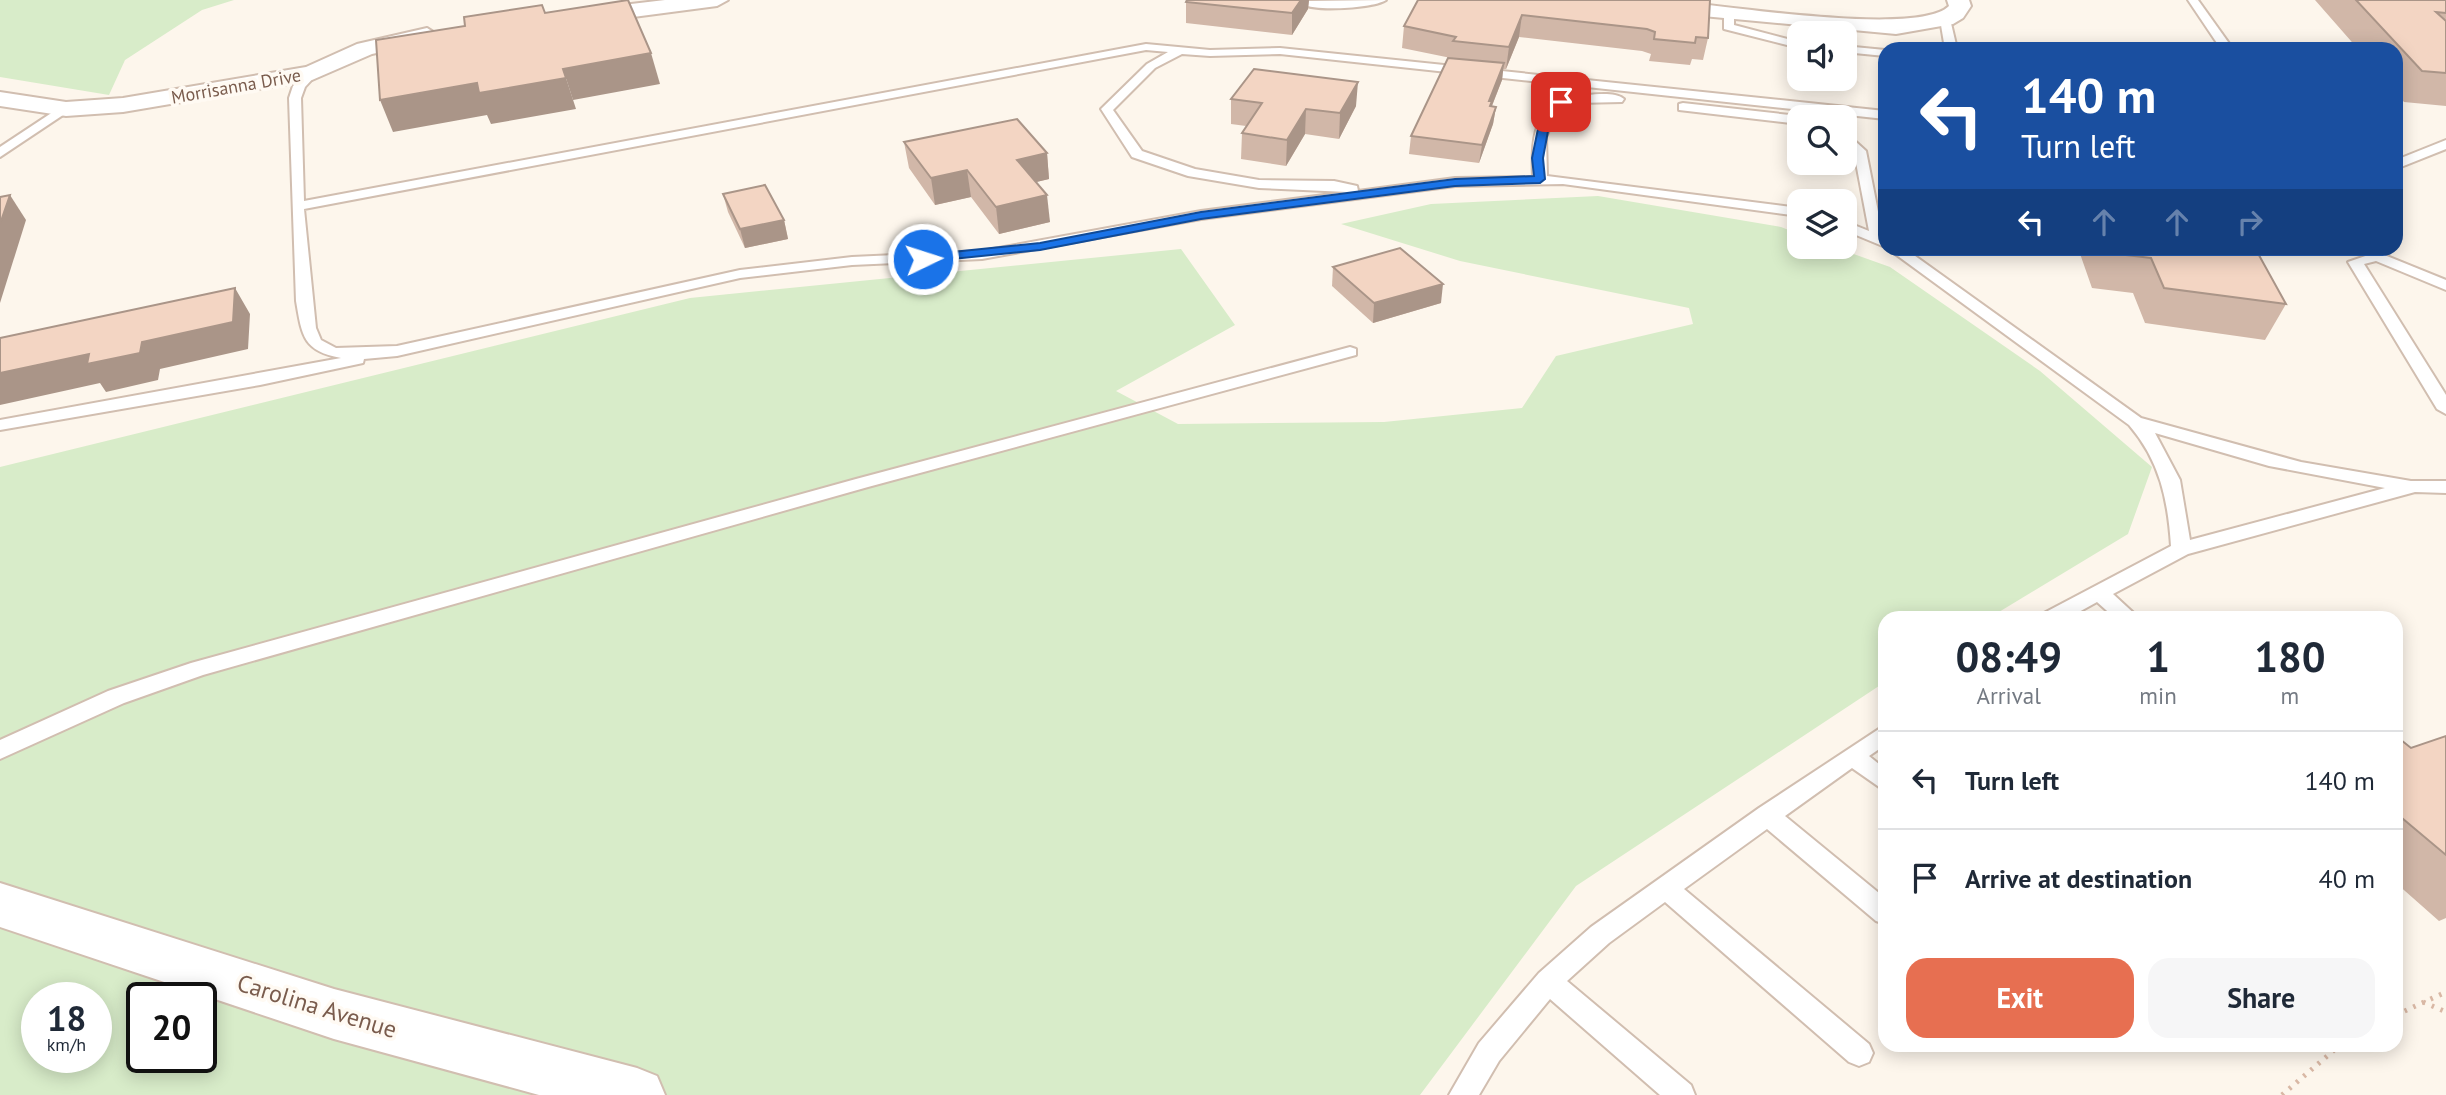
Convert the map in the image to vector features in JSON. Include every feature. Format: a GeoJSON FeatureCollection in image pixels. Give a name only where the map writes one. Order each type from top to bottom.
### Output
{"type":"FeatureCollection","features":[{"type":"Feature","properties":{"kind":"street"},"geometry":{"type":"LineString","coordinates":[[554,20],[717,0]]}},
{"type":"Feature","properties":{"kind":"street"},"geometry":{"type":"LineString","coordinates":[[1596,0],[1896,27],[1945,19],[1960,6],[1958,0]]}},
{"type":"Feature","properties":{"kind":"street","name":"Morrisanna Drive"},"geometry":{"type":"LineString","coordinates":[[0,99],[66,109],[123,105],[312,73],[365,49],[447,33]]}},
{"type":"Feature","properties":{"kind":"street","name":"Carolina Avenue"},"geometry":{"type":"LineString","coordinates":[[0,905],[334,1014],[637,1095]]}},
{"type":"Feature","properties":{"kind":"lane"},"geometry":{"type":"LineString","coordinates":[[1308,4],[1344,5],[1381,0]]}},
{"type":"Feature","properties":{"kind":"lane"},"geometry":{"type":"LineString","coordinates":[[2193,0],[2222,42]]}},
{"type":"Feature","properties":{"kind":"lane"},"geometry":{"type":"LineString","coordinates":[[1729,14],[1728,27],[1787,42]]}},
{"type":"Feature","properties":{"kind":"lane"},"geometry":{"type":"LineString","coordinates":[[1945,19],[1950,42]]}},
{"type":"Feature","properties":{"kind":"lane"},"geometry":{"type":"LineString","coordinates":[[298,206],[1131,48],[1280,51],[1676,99],[1878,114]]}},
{"type":"Feature","properties":{"kind":"lane"},"geometry":{"type":"LineString","coordinates":[[1857,50],[1878,52]]}},
{"type":"Feature","properties":{"kind":"lane"},"geometry":{"type":"LineString","coordinates":[[1179,51],[1151,66],[1107,109],[1137,154],[1193,173],[1236,181],[1334,185],[1374,193]]}},
{"type":"Feature","properties":{"kind":"lane"},"geometry":{"type":"LineString","coordinates":[[312,73],[299,86],[295,98],[298,206],[306,317],[312,340],[336,351],[361,354],[397,351]]}},
{"type":"Feature","properties":{"kind":"lane"},"geometry":{"type":"LineString","coordinates":[[1540,179],[1538,158],[1546,114],[1561,102],[1592,98],[1676,99],[1787,118]]}},
{"type":"Feature","properties":{"kind":"lane"},"geometry":{"type":"LineString","coordinates":[[0,153],[66,109]]}},
{"type":"Feature","properties":{"kind":"lane"},"geometry":{"type":"LineString","coordinates":[[2403,162],[2446,144]]}},
{"type":"Feature","properties":{"kind":"lane"},"geometry":{"type":"LineString","coordinates":[[1857,148],[1860,151],[1878,229]]}},
{"type":"Feature","properties":{"kind":"lane"},"geometry":{"type":"LineString","coordinates":[[0,425],[260,380],[740,274],[852,261],[982,255],[1201,215],[1455,182],[1540,179],[1622,187],[1787,210]]}},
{"type":"Feature","properties":{"kind":"lane"},"geometry":{"type":"LineString","coordinates":[[1857,231],[1878,241]]}},
{"type":"Feature","properties":{"kind":"lane"},"geometry":{"type":"LineString","coordinates":[[1905,256],[2135,421],[2156,443],[2171,477],[2179,517],[2180,550]]}},
{"type":"Feature","properties":{"kind":"lane"},"geometry":{"type":"LineString","coordinates":[[2446,285],[2377,256],[2355,262],[2446,409]]}},
{"type":"Feature","properties":{"kind":"lane"},"geometry":{"type":"LineString","coordinates":[[0,750],[116,697],[198,669],[862,483],[1350,352]]}},
{"type":"Feature","properties":{"kind":"lane"},"geometry":{"type":"LineString","coordinates":[[2135,421],[2234,454],[2329,476],[2446,487]]}},
{"type":"Feature","properties":{"kind":"lane"},"geometry":{"type":"LineString","coordinates":[[2063,611],[2180,550],[2415,486]]}},
{"type":"Feature","properties":{"kind":"lane"},"geometry":{"type":"LineString","coordinates":[[2097,592],[2120,611]]}},
{"type":"Feature","properties":{"kind":"lane"},"geometry":{"type":"LineString","coordinates":[[1463,1095],[1489,1052],[1548,981],[1600,935],[1878,738]]}},
{"type":"Feature","properties":{"kind":"lane"},"geometry":{"type":"LineString","coordinates":[[1852,756],[1878,776]]}},
{"type":"Feature","properties":{"kind":"lane"},"geometry":{"type":"LineString","coordinates":[[1767,815],[1878,906]]}},
{"type":"Feature","properties":{"kind":"lane"},"geometry":{"type":"LineString","coordinates":[[1666,888],[1859,1053]]}},
{"type":"Feature","properties":{"kind":"lane"},"geometry":{"type":"LineString","coordinates":[[1548,981],[1681,1095]]}},
{"type":"Feature","properties":{"kind":"path"},"geometry":{"type":"LineString","coordinates":[[2403,1012],[2446,992]]}},
{"type":"Feature","properties":{"kind":"path"},"geometry":{"type":"LineString","coordinates":[[2423,1002],[2446,1012]]}},
{"type":"Feature","properties":{"kind":"path"},"geometry":{"type":"LineString","coordinates":[[2282,1095],[2332,1052]]}},
{"type":"Feature","properties":{"kind":"green space"},"geometry":{"type":"Polygon","coordinates":[[[0,0],[234,0],[202,10],[125,60],[109,95],[0,77],[0,0]]]}},
{"type":"Feature","properties":{"kind":"green space"},"geometry":{"type":"Polygon","coordinates":[[[1598,196],[1781,227],[1787,229],[1787,259],[1857,259],[1857,255],[1890,267],[2040,371],[2152,467],[2128,534],[2001,611],[1878,611],[1878,687],[1576,886],[1420,1095],[0,1095],[0,467],[690,298],[1181,249],[1235,325],[1116,391],[1178,424],[1384,422],[1522,408],[1556,356],[1693,324],[1689,308],[1460,261],[1341,224],[1431,204],[1598,196]]]}},
{"type":"Feature","properties":{"kind":"building"},"geometry":{"type":"Polygon","coordinates":[[[628,0],[651,53],[563,69],[566,78],[479,93],[477,83],[380,100],[376,40],[465,26],[464,17],[542,5],[545,13],[628,0]]]}},
{"type":"Feature","properties":{"kind":"building"},"geometry":{"type":"Polygon","coordinates":[[[1301,0],[1292,13],[1186,2],[1301,0]]]}},
{"type":"Feature","properties":{"kind":"building"},"geometry":{"type":"Polygon","coordinates":[[[1418,0],[1710,0],[1708,38],[1696,37],[1695,43],[1654,39],[1655,32],[1647,29],[1522,15],[1509,47],[1453,41],[1456,37],[1404,26],[1418,0]]]}},
{"type":"Feature","properties":{"kind":"building"},"geometry":{"type":"Polygon","coordinates":[[[2356,0],[2446,0],[2446,13],[2436,12],[2446,21],[2446,73],[2422,71],[2403,51],[2403,42],[2395,42],[2356,0]]]}},
{"type":"Feature","properties":{"kind":"building"},"geometry":{"type":"Polygon","coordinates":[[[1448,58],[1504,63],[1489,101],[1492,101],[1490,106],[1496,107],[1482,145],[1411,136],[1448,58]]]}},
{"type":"Feature","properties":{"kind":"building"},"geometry":{"type":"Polygon","coordinates":[[[1254,69],[1358,82],[1340,113],[1306,109],[1287,140],[1242,133],[1262,103],[1231,99],[1254,69]]]}},
{"type":"Feature","properties":{"kind":"building"},"geometry":{"type":"Polygon","coordinates":[[[1017,119],[1047,153],[1017,160],[1047,195],[996,207],[967,170],[931,178],[904,142],[1017,119]]]}},
{"type":"Feature","properties":{"kind":"building"},"geometry":{"type":"Polygon","coordinates":[[[765,185],[784,220],[740,229],[723,194],[765,185]]]}},
{"type":"Feature","properties":{"kind":"building"},"geometry":{"type":"Polygon","coordinates":[[[10,195],[0,224],[0,197],[10,195]]]}},
{"type":"Feature","properties":{"kind":"building"},"geometry":{"type":"Polygon","coordinates":[[[1400,248],[1443,284],[1374,303],[1333,267],[1400,248]]]}},
{"type":"Feature","properties":{"kind":"building"},"geometry":{"type":"Polygon","coordinates":[[[2134,256],[2259,256],[2286,304],[2164,288],[2151,258],[2134,256]]]}},
{"type":"Feature","properties":{"kind":"building"},"geometry":{"type":"Polygon","coordinates":[[[235,288],[233,322],[142,342],[140,353],[87,364],[89,354],[0,373],[0,338],[235,288]]]}},
{"type":"Feature","properties":{"kind":"building"},"geometry":{"type":"Polygon","coordinates":[[[2446,736],[2446,855],[2403,819],[2403,742],[2411,748],[2446,736]]]}},
{"type":"Feature","properties":{"kind":"route"},"geometry":{"type":"LineString","coordinates":[[923,259],[1040,247],[1201,215],[1455,182],[1540,179],[1538,158],[1546,114],[1561,102]]}}]}
